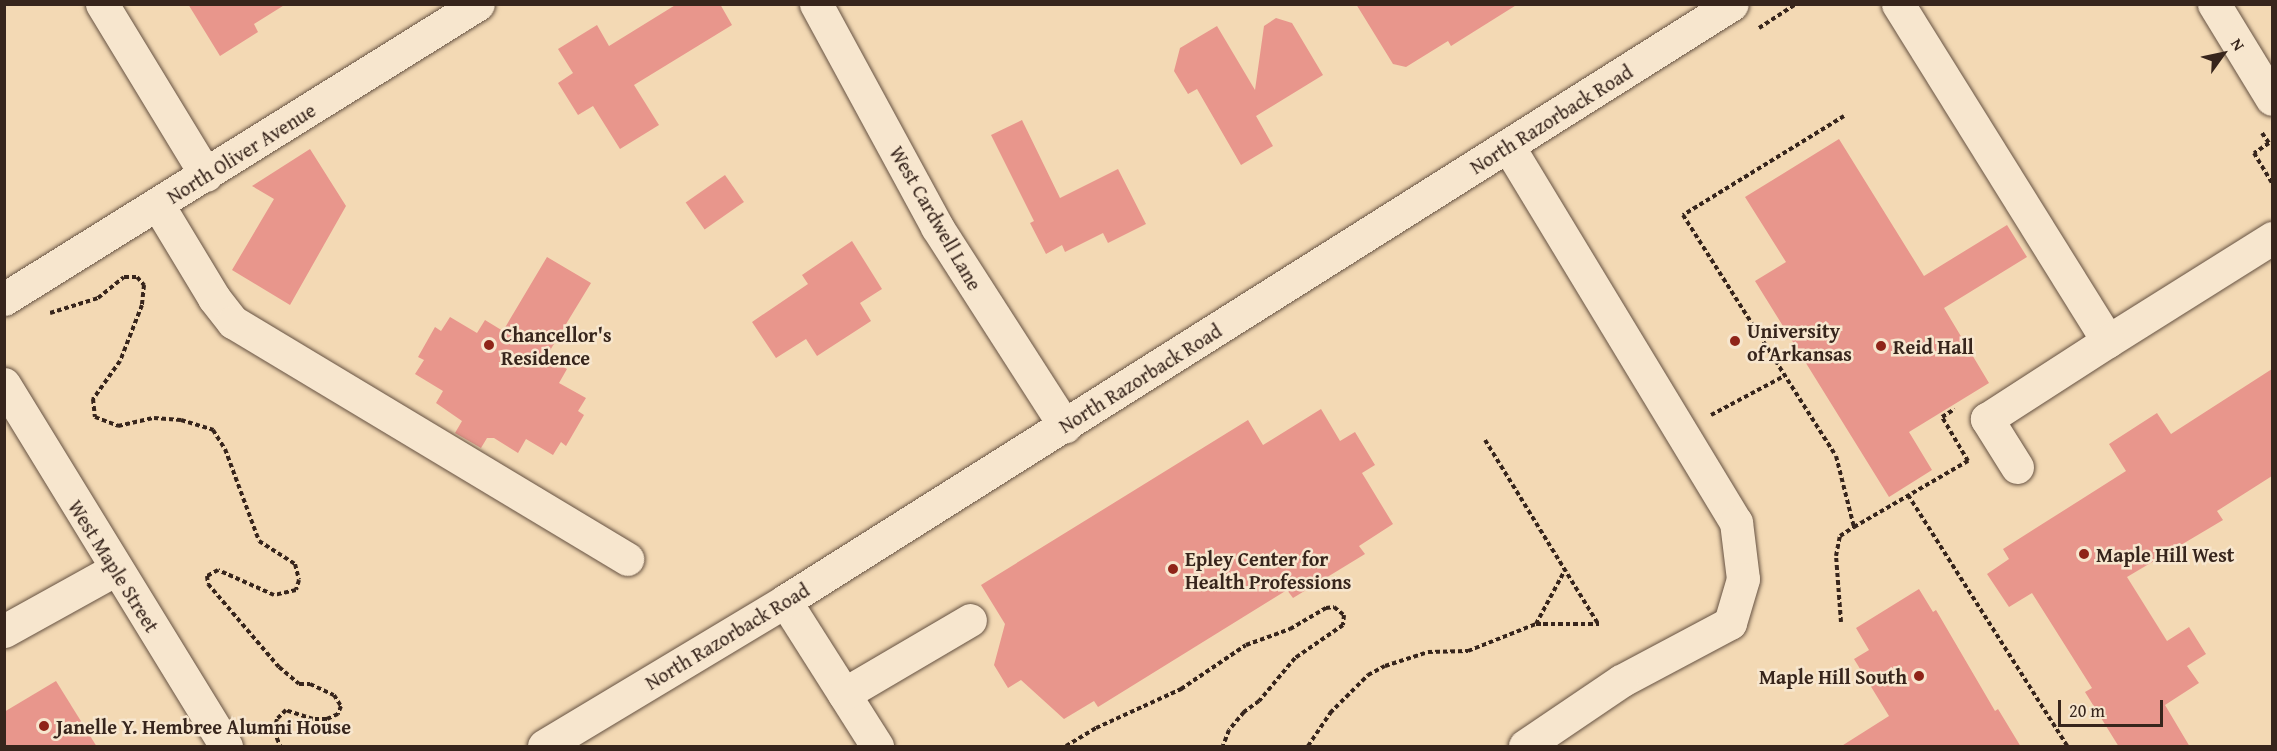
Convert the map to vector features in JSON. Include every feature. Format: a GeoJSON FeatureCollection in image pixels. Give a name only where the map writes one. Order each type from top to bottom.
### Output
{"type":"FeatureCollection","features":[{"type":"Feature","properties":{"kind":"street"},"geometry":{"type":"LineString","coordinates":[[102,4],[206,175]]}},
{"type":"Feature","properties":{"kind":"street","name":"North Oliver Avenue"},"geometry":{"type":"LineString","coordinates":[[10,296],[477,4]]}},
{"type":"Feature","properties":{"kind":"street","name":"West Cardwell Lane"},"geometry":{"type":"LineString","coordinates":[[816,4],[937,227],[1065,426]]}},
{"type":"Feature","properties":{"kind":"street","name":"North Razorback Road"},"geometry":{"type":"LineString","coordinates":[[544,747],[785,601],[1065,426],[1732,4]]}},
{"type":"Feature","properties":{"kind":"street"},"geometry":{"type":"LineString","coordinates":[[1898,4],[2108,341]]}},
{"type":"Feature","properties":{"kind":"street"},"geometry":{"type":"LineString","coordinates":[[2214,4],[2272,99]]}},
{"type":"Feature","properties":{"kind":"street"},"geometry":{"type":"LineString","coordinates":[[1508,146],[1736,522],[1743,579],[1730,622],[1621,681],[1525,747]]}},
{"type":"Feature","properties":{"kind":"street"},"geometry":{"type":"LineString","coordinates":[[158,205],[214,298],[233,322],[627,559]]}},
{"type":"Feature","properties":{"kind":"street"},"geometry":{"type":"LineString","coordinates":[[2017,467],[1988,419],[2272,238]]}},
{"type":"Feature","properties":{"kind":"street","name":"West Maple Street"},"geometry":{"type":"LineString","coordinates":[[4,384],[226,747]]}},
{"type":"Feature","properties":{"kind":"street"},"geometry":{"type":"LineString","coordinates":[[4,631],[116,569]]}},
{"type":"Feature","properties":{"kind":"street"},"geometry":{"type":"LineString","coordinates":[[785,601],[877,747]]}},
{"type":"Feature","properties":{"kind":"street"},"geometry":{"type":"LineString","coordinates":[[844,694],[970,620]]}},
{"type":"Feature","properties":{"kind":"path"},"geometry":{"type":"LineString","coordinates":[[1844,116],[1683,215],[1836,456],[1854,526]]}},
{"type":"Feature","properties":{"kind":"path"},"geometry":{"type":"LineString","coordinates":[[10,296],[35,318],[98,298],[124,277],[137,278],[144,285],[142,305],[120,361],[93,399],[91,409],[103,423],[118,426],[154,418],[181,420],[213,429],[225,448],[259,541],[295,564],[300,580],[296,590],[274,595],[218,570],[207,576],[208,584],[279,667],[299,684],[310,684],[334,695],[341,706],[338,714],[327,719],[313,719],[286,710],[277,718],[274,731],[280,747]]}},
{"type":"Feature","properties":{"kind":"path"},"geometry":{"type":"LineString","coordinates":[[1710,416],[1784,376]]}},
{"type":"Feature","properties":{"kind":"path"},"geometry":{"type":"LineString","coordinates":[[1841,622],[1836,556],[1840,537],[1854,526],[1968,461],[1942,417],[1961,405]]}},
{"type":"Feature","properties":{"kind":"path"},"geometry":{"type":"LineString","coordinates":[[1308,747],[1330,713],[1368,675],[1428,652],[1468,651],[1536,624],[1599,624],[1485,440]]}},
{"type":"Feature","properties":{"kind":"path"},"geometry":{"type":"LineString","coordinates":[[1908,495],[2067,747]]}},
{"type":"Feature","properties":{"kind":"path"},"geometry":{"type":"LineString","coordinates":[[1536,624],[1565,570]]}},
{"type":"Feature","properties":{"kind":"path"},"geometry":{"type":"LineString","coordinates":[[1066,747],[1096,728],[1181,689],[1246,645],[1290,629],[1326,608],[1334,607],[1344,615],[1343,625],[1312,650],[1295,658],[1259,701],[1244,712],[1229,730],[1223,747]]}},
{"type":"Feature","properties":{"kind":"building"},"geometry":{"type":"Polygon","coordinates":[[[188,4],[286,4],[254,24],[258,32],[220,56],[188,4]]]}},
{"type":"Feature","properties":{"kind":"building"},"geometry":{"type":"Polygon","coordinates":[[[677,4],[720,4],[732,25],[634,85],[659,125],[620,149],[593,106],[578,115],[558,83],[573,73],[558,49],[597,25],[609,46],[677,4]]]}},
{"type":"Feature","properties":{"kind":"building"},"geometry":{"type":"Polygon","coordinates":[[[1356,4],[1518,4],[1451,46],[1448,41],[1406,67],[1393,64],[1356,4]]]}},
{"type":"Feature","properties":{"kind":"building"},"geometry":{"type":"Polygon","coordinates":[[[1276,18],[1292,23],[1323,75],[1256,116],[1273,146],[1241,165],[1197,89],[1188,94],[1174,71],[1180,48],[1217,26],[1255,90],[1264,26],[1276,18]]]}},
{"type":"Feature","properties":{"kind":"building"},"geometry":{"type":"Polygon","coordinates":[[[1022,120],[1060,198],[1118,169],[1146,224],[1108,243],[1103,233],[1065,252],[1062,245],[1046,254],[1030,223],[1034,221],[991,135],[1022,120]]]}},
{"type":"Feature","properties":{"kind":"building","name":"Reid Hall"},"geometry":{"type":"Polygon","coordinates":[[[1839,139],[1924,276],[2007,225],[2027,257],[1944,308],[1989,383],[1909,432],[1932,470],[1889,497],[1755,281],[1786,262],[1745,197],[1839,139]]]}},
{"type":"Feature","properties":{"kind":"building"},"geometry":{"type":"Polygon","coordinates":[[[310,149],[346,206],[290,305],[232,270],[274,199],[252,186],[310,149]]]}},
{"type":"Feature","properties":{"kind":"building"},"geometry":{"type":"Polygon","coordinates":[[[725,175],[744,202],[705,230],[686,203],[725,175]]]}},
{"type":"Feature","properties":{"kind":"building"},"geometry":{"type":"Polygon","coordinates":[[[852,241],[882,289],[860,303],[871,321],[817,356],[806,339],[776,358],[752,322],[808,284],[802,275],[852,241]]]}},
{"type":"Feature","properties":{"kind":"building","name":"Chancellor's Residence"},"geometry":{"type":"Polygon","coordinates":[[[547,257],[591,283],[546,357],[567,369],[559,383],[586,398],[578,411],[584,415],[566,446],[561,442],[553,455],[526,439],[518,453],[494,438],[487,438],[481,448],[455,433],[462,421],[436,403],[443,391],[415,374],[424,360],[418,357],[435,327],[441,331],[450,317],[477,333],[485,320],[503,331],[547,257]]]}},
{"type":"Feature","properties":{"kind":"building","name":"Maple Hill West"},"geometry":{"type":"Polygon","coordinates":[[[2272,369],[2272,476],[2217,511],[2223,520],[2127,577],[2167,641],[2189,627],[2206,654],[2187,666],[2199,683],[2165,705],[2190,747],[2119,747],[2085,692],[2092,688],[2032,593],[2009,607],[1987,574],[2009,559],[2003,549],[2126,471],[2109,444],[2157,413],[2171,434],[2272,369]]]}},
{"type":"Feature","properties":{"kind":"building","name":"Epley Center for Health Professions"},"geometry":{"type":"Polygon","coordinates":[[[1321,409],[1340,441],[1355,432],[1375,465],[1362,473],[1393,524],[1359,546],[1365,554],[1293,598],[1287,590],[1098,707],[1094,701],[1064,719],[1021,680],[1008,688],[994,665],[1005,624],[981,585],[1248,420],[1263,445],[1321,409]]]}},
{"type":"Feature","properties":{"kind":"building","name":"Maple Hill South"},"geometry":{"type":"Polygon","coordinates":[[[1919,589],[1933,612],[1936,610],[1995,711],[1998,709],[2021,747],[1840,747],[1889,716],[1854,659],[1869,650],[1856,628],[1919,589]]]}},
{"type":"Feature","properties":{"kind":"building","name":"Janelle Y. Hembree Alumni House"},"geometry":{"type":"Polygon","coordinates":[[[56,681],[97,747],[4,747],[4,712],[56,681]]]}},
{"type":"Feature","properties":{"kind":"place","name":"University of Arkansas"},"geometry":{"type":"Point","coordinates":[1735,341]}},
{"type":"Feature","properties":{"kind":"place","name":"Chancellor's Residence"},"geometry":{"type":"Point","coordinates":[489,345]}},
{"type":"Feature","properties":{"kind":"place","name":"Reid Hall"},"geometry":{"type":"Point","coordinates":[1881,346]}},
{"type":"Feature","properties":{"kind":"place","name":"Maple Hill West"},"geometry":{"type":"Point","coordinates":[2084,554]}},
{"type":"Feature","properties":{"kind":"place","name":"Epley Center for Health Professions"},"geometry":{"type":"Point","coordinates":[1173,569]}},
{"type":"Feature","properties":{"kind":"place","name":"Maple Hill South"},"geometry":{"type":"Point","coordinates":[1919,676]}},
{"type":"Feature","properties":{"kind":"place","name":"Janelle Y. Hembree Alumni House"},"geometry":{"type":"Point","coordinates":[44,726]}}]}
